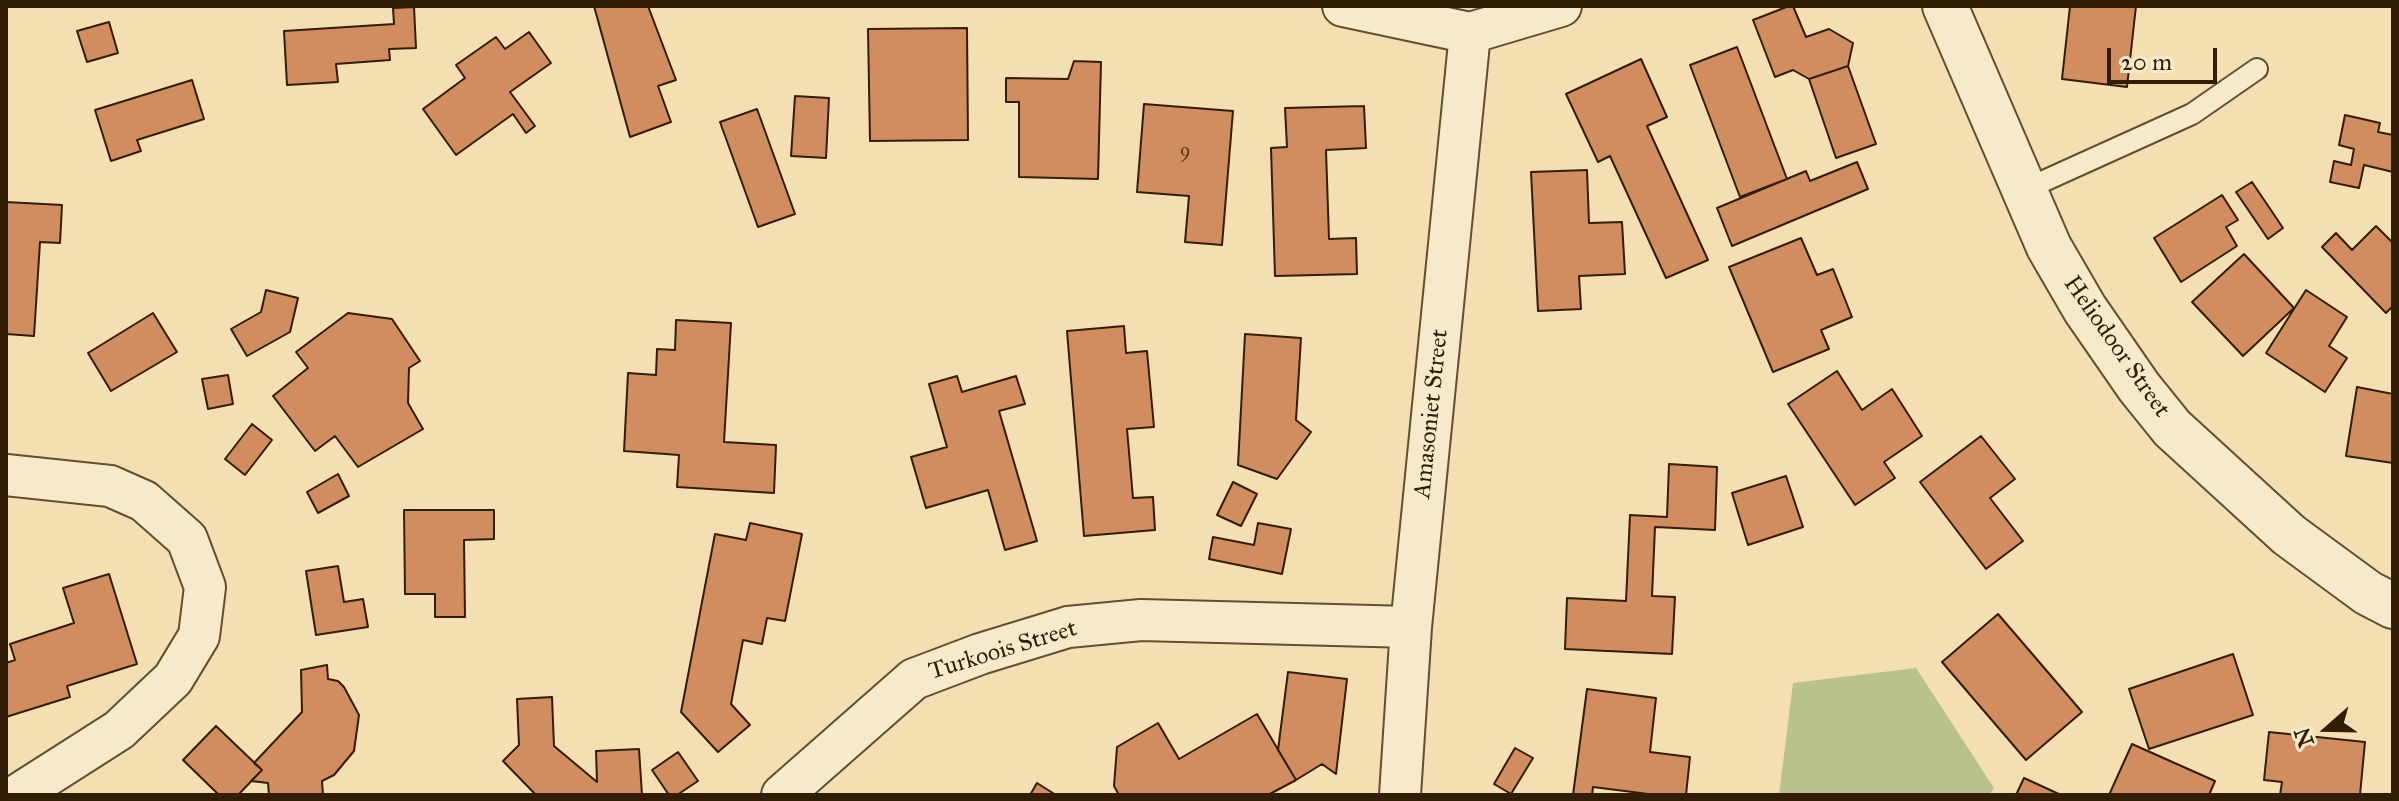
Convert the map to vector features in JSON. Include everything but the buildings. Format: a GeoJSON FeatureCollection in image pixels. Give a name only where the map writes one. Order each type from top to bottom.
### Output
{"type":"FeatureCollection","features":[{"type":"Feature","properties":{"kind":"street"},"geometry":{"type":"LineString","coordinates":[[1343,6],[1470,33],[1561,6]]}},
{"type":"Feature","properties":{"kind":"street","name":"Heliodoor Street"},"geometry":{"type":"LineString","coordinates":[[1945,6],[2049,247],[2085,309],[2139,387],[2172,428],[2289,535],[2368,593],[2393,606]]}},
{"type":"Feature","properties":{"kind":"street","name":"Amasoniet Street"},"geometry":{"type":"LineString","coordinates":[[1400,795],[1411,627],[1470,33]]}},
{"type":"Feature","properties":{"kind":"street"},"geometry":{"type":"LineString","coordinates":[[6,475],[110,486],[144,501],[187,539],[205,587],[199,636],[173,679],[119,730],[17,795]]}},
{"type":"Feature","properties":{"kind":"street","name":"Turkoois Street"},"geometry":{"type":"LineString","coordinates":[[782,795],[914,679],[980,654],[1068,627],[1141,620],[1411,627]]}},
{"type":"Feature","properties":{"kind":"lane"},"geometry":{"type":"LineString","coordinates":[[2024,190],[2192,114],[2257,69]]}},
{"type":"Feature","properties":{"kind":"green space"},"geometry":{"type":"Polygon","coordinates":[[[1916,668],[1994,788],[1989,795],[1779,795],[1793,683],[1916,668]]]}}]}
